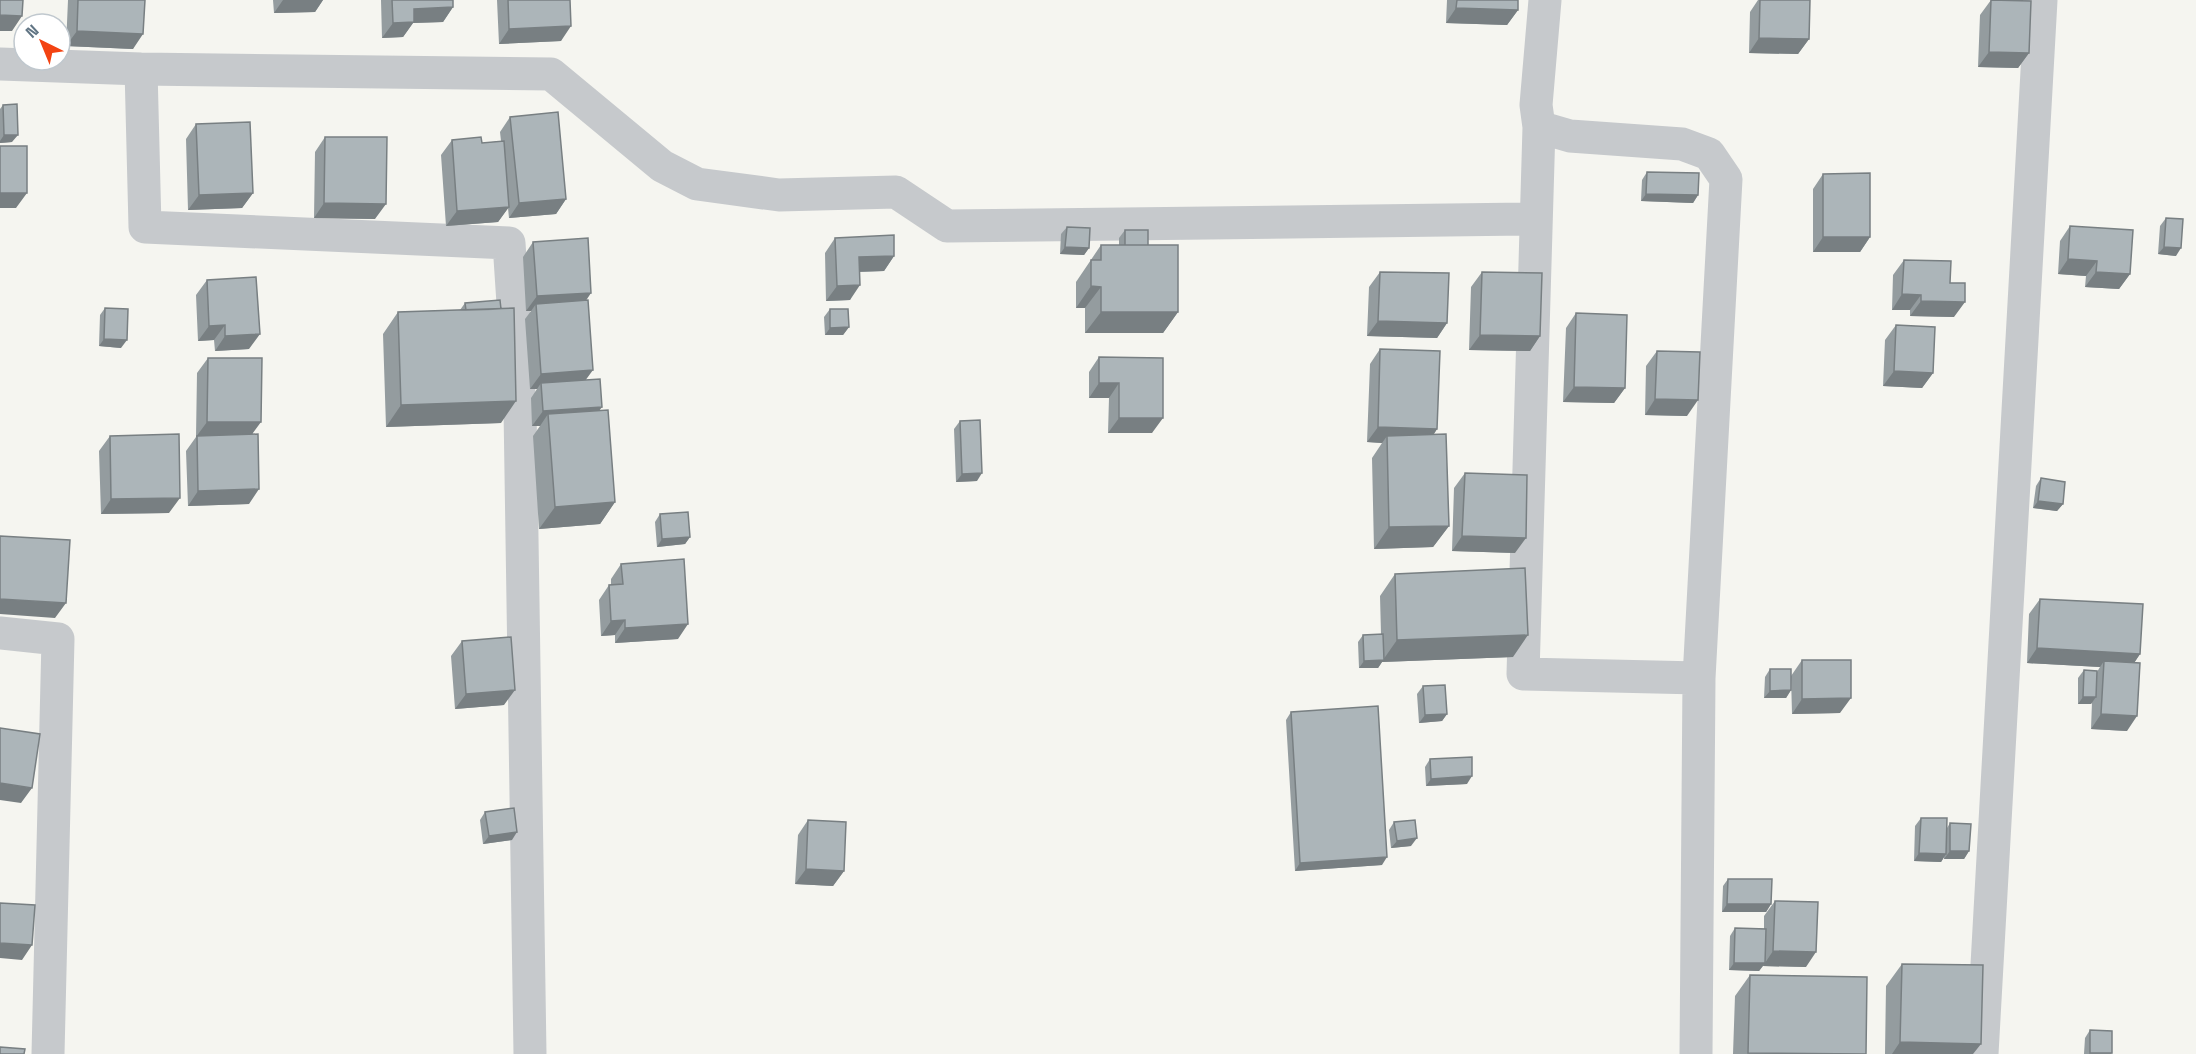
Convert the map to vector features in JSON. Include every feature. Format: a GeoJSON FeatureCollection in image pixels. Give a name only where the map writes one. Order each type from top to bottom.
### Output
{"type":"FeatureCollection","features":[{"type":"Feature","properties":{"kind":"street"},"geometry":{"type":"LineString","coordinates":[[1545,0],[1536,105],[1539,126],[1523,674],[1699,678]]}},
{"type":"Feature","properties":{"kind":"street"},"geometry":{"type":"LineString","coordinates":[[1982,1054],[2041,0]]}},
{"type":"Feature","properties":{"kind":"street"},"geometry":{"type":"LineString","coordinates":[[0,64],[141,69],[551,74],[662,166],[697,184],[779,195],[896,192],[946,226],[1536,219]]}},
{"type":"Feature","properties":{"kind":"street"},"geometry":{"type":"LineString","coordinates":[[141,69],[145,227],[509,243],[520,409],[530,1054]]}},
{"type":"Feature","properties":{"kind":"street"},"geometry":{"type":"LineString","coordinates":[[1539,126],[1570,136],[1682,144],[1709,154],[1726,179],[1699,678],[1696,1054]]}},
{"type":"Feature","properties":{"kind":"street"},"geometry":{"type":"LineString","coordinates":[[0,633],[58,639],[48,1054]]}},
{"type":"Feature","properties":{"kind":"building"},"geometry":{"type":"Polygon","coordinates":[[[0,0],[23,0],[22,12],[12,12],[12,16],[0,15],[0,0]]]}},
{"type":"Feature","properties":{"kind":"building"},"geometry":{"type":"Polygon","coordinates":[[[78,0],[145,0],[143,34],[77,31],[78,0]]]}},
{"type":"Feature","properties":{"kind":"building"},"geometry":{"type":"Polygon","coordinates":[[[392,0],[453,0],[453,7],[414,9],[414,22],[393,23],[392,0]]]}},
{"type":"Feature","properties":{"kind":"building"},"geometry":{"type":"Polygon","coordinates":[[[508,0],[570,0],[571,26],[509,29],[508,0]]]}},
{"type":"Feature","properties":{"kind":"building"},"geometry":{"type":"Polygon","coordinates":[[[1457,0],[1518,0],[1518,10],[1456,8],[1457,0]]]}},
{"type":"Feature","properties":{"kind":"building"},"geometry":{"type":"Polygon","coordinates":[[[1760,0],[1810,0],[1809,39],[1759,38],[1760,0]]]}},
{"type":"Feature","properties":{"kind":"building"},"geometry":{"type":"Polygon","coordinates":[[[1991,0],[2031,1],[2029,53],[1989,52],[1991,0]]]}},
{"type":"Feature","properties":{"kind":"building"},"geometry":{"type":"Polygon","coordinates":[[[17,104],[18,135],[4,135],[3,105],[17,104]]]}},
{"type":"Feature","properties":{"kind":"building"},"geometry":{"type":"Polygon","coordinates":[[[558,112],[566,199],[519,203],[510,117],[558,112]]]}},
{"type":"Feature","properties":{"kind":"building"},"geometry":{"type":"Polygon","coordinates":[[[250,122],[253,193],[199,195],[196,124],[250,122]]]}},
{"type":"Feature","properties":{"kind":"building"},"geometry":{"type":"Polygon","coordinates":[[[325,137],[387,137],[386,204],[324,203],[325,137]]]}},
{"type":"Feature","properties":{"kind":"building"},"geometry":{"type":"Polygon","coordinates":[[[481,137],[482,143],[504,141],[509,207],[457,211],[452,140],[481,137]]]}},
{"type":"Feature","properties":{"kind":"building"},"geometry":{"type":"Polygon","coordinates":[[[0,146],[27,146],[27,193],[0,193],[0,146]]]}},
{"type":"Feature","properties":{"kind":"building"},"geometry":{"type":"Polygon","coordinates":[[[1647,172],[1699,173],[1698,195],[1646,194],[1647,172]]]}},
{"type":"Feature","properties":{"kind":"building"},"geometry":{"type":"Polygon","coordinates":[[[1870,173],[1870,237],[1823,237],[1823,174],[1870,173]]]}},
{"type":"Feature","properties":{"kind":"building"},"geometry":{"type":"Polygon","coordinates":[[[2166,218],[2183,219],[2181,248],[2164,247],[2166,218]]]}},
{"type":"Feature","properties":{"kind":"building"},"geometry":{"type":"Polygon","coordinates":[[[2070,226],[2133,230],[2130,274],[2096,272],[2097,261],[2068,259],[2070,226]]]}},
{"type":"Feature","properties":{"kind":"building"},"geometry":{"type":"Polygon","coordinates":[[[1067,227],[1090,228],[1089,248],[1065,247],[1067,227]]]}},
{"type":"Feature","properties":{"kind":"building"},"geometry":{"type":"Polygon","coordinates":[[[1125,230],[1148,230],[1148,245],[1125,245],[1125,230]]]}},
{"type":"Feature","properties":{"kind":"building"},"geometry":{"type":"Polygon","coordinates":[[[894,235],[894,256],[859,257],[860,285],[837,286],[835,238],[894,235]]]}},
{"type":"Feature","properties":{"kind":"building"},"geometry":{"type":"Polygon","coordinates":[[[588,238],[591,293],[537,296],[533,242],[588,238]]]}},
{"type":"Feature","properties":{"kind":"building"},"geometry":{"type":"Polygon","coordinates":[[[1101,245],[1178,245],[1178,312],[1101,312],[1101,287],[1091,286],[1091,260],[1101,260],[1101,245]]]}},
{"type":"Feature","properties":{"kind":"building"},"geometry":{"type":"Polygon","coordinates":[[[1904,260],[1951,261],[1950,283],[1965,283],[1965,302],[1921,301],[1921,295],[1902,294],[1904,260]]]}},
{"type":"Feature","properties":{"kind":"building"},"geometry":{"type":"Polygon","coordinates":[[[1380,272],[1449,273],[1447,323],[1378,321],[1380,272]]]}},
{"type":"Feature","properties":{"kind":"building"},"geometry":{"type":"Polygon","coordinates":[[[1482,272],[1542,273],[1540,336],[1480,335],[1482,272]]]}},
{"type":"Feature","properties":{"kind":"building"},"geometry":{"type":"Polygon","coordinates":[[[256,277],[260,334],[225,336],[225,325],[209,326],[207,280],[256,277]]]}},
{"type":"Feature","properties":{"kind":"building"},"geometry":{"type":"Polygon","coordinates":[[[500,300],[501,309],[466,310],[465,303],[500,300]]]}},
{"type":"Feature","properties":{"kind":"building"},"geometry":{"type":"Polygon","coordinates":[[[588,300],[593,370],[541,374],[536,304],[588,300]]]}},
{"type":"Feature","properties":{"kind":"building"},"geometry":{"type":"Polygon","coordinates":[[[105,308],[128,309],[127,340],[104,339],[105,308]]]}},
{"type":"Feature","properties":{"kind":"building"},"geometry":{"type":"Polygon","coordinates":[[[514,308],[516,401],[401,405],[398,312],[514,308]]]}},
{"type":"Feature","properties":{"kind":"building"},"geometry":{"type":"Polygon","coordinates":[[[830,309],[848,309],[849,327],[830,328],[830,309]]]}},
{"type":"Feature","properties":{"kind":"building"},"geometry":{"type":"Polygon","coordinates":[[[1576,313],[1627,315],[1625,388],[1574,387],[1576,313]]]}},
{"type":"Feature","properties":{"kind":"building"},"geometry":{"type":"Polygon","coordinates":[[[1896,325],[1935,327],[1933,373],[1894,371],[1896,325]]]}},
{"type":"Feature","properties":{"kind":"building"},"geometry":{"type":"Polygon","coordinates":[[[1380,349],[1440,351],[1437,429],[1378,427],[1380,349]]]}},
{"type":"Feature","properties":{"kind":"building"},"geometry":{"type":"Polygon","coordinates":[[[1657,351],[1700,352],[1698,400],[1655,399],[1657,351]]]}},
{"type":"Feature","properties":{"kind":"building"},"geometry":{"type":"Polygon","coordinates":[[[1099,357],[1163,358],[1163,418],[1119,418],[1119,383],[1099,383],[1099,357]]]}},
{"type":"Feature","properties":{"kind":"building"},"geometry":{"type":"Polygon","coordinates":[[[208,358],[262,358],[261,422],[207,422],[208,358]]]}},
{"type":"Feature","properties":{"kind":"building"},"geometry":{"type":"Polygon","coordinates":[[[600,379],[602,407],[543,411],[541,383],[600,379]]]}},
{"type":"Feature","properties":{"kind":"building"},"geometry":{"type":"Polygon","coordinates":[[[608,410],[615,502],[555,507],[548,414],[608,410]]]}},
{"type":"Feature","properties":{"kind":"building"},"geometry":{"type":"Polygon","coordinates":[[[980,420],[982,473],[962,474],[960,421],[980,420]]]}},
{"type":"Feature","properties":{"kind":"building"},"geometry":{"type":"Polygon","coordinates":[[[179,434],[180,498],[111,499],[110,436],[179,434]]]}},
{"type":"Feature","properties":{"kind":"building"},"geometry":{"type":"Polygon","coordinates":[[[258,434],[259,489],[198,491],[197,436],[258,434]]]}},
{"type":"Feature","properties":{"kind":"building"},"geometry":{"type":"Polygon","coordinates":[[[1446,434],[1449,526],[1389,527],[1387,436],[1446,434]]]}},
{"type":"Feature","properties":{"kind":"building"},"geometry":{"type":"Polygon","coordinates":[[[1465,473],[1527,475],[1526,538],[1462,536],[1465,473]]]}},
{"type":"Feature","properties":{"kind":"building"},"geometry":{"type":"Polygon","coordinates":[[[2041,478],[2065,482],[2063,504],[2038,501],[2041,478]]]}},
{"type":"Feature","properties":{"kind":"building"},"geometry":{"type":"Polygon","coordinates":[[[688,512],[690,537],[662,539],[660,514],[688,512]]]}},
{"type":"Feature","properties":{"kind":"building"},"geometry":{"type":"Polygon","coordinates":[[[0,536],[70,540],[66,603],[0,599],[0,536]]]}},
{"type":"Feature","properties":{"kind":"building"},"geometry":{"type":"Polygon","coordinates":[[[684,559],[688,624],[625,628],[625,620],[611,621],[609,585],[623,584],[621,564],[684,559]]]}},
{"type":"Feature","properties":{"kind":"building"},"geometry":{"type":"Polygon","coordinates":[[[1525,568],[1528,635],[1397,640],[1395,574],[1525,568]]]}},
{"type":"Feature","properties":{"kind":"building"},"geometry":{"type":"Polygon","coordinates":[[[2040,599],[2143,604],[2140,654],[2037,648],[2040,599]]]}},
{"type":"Feature","properties":{"kind":"building"},"geometry":{"type":"Polygon","coordinates":[[[1383,634],[1384,660],[1364,661],[1363,635],[1383,634]]]}},
{"type":"Feature","properties":{"kind":"building"},"geometry":{"type":"Polygon","coordinates":[[[511,637],[515,690],[466,694],[462,641],[511,637]]]}},
{"type":"Feature","properties":{"kind":"building"},"geometry":{"type":"Polygon","coordinates":[[[1802,660],[1851,660],[1851,698],[1802,699],[1802,660]]]}},
{"type":"Feature","properties":{"kind":"building"},"geometry":{"type":"Polygon","coordinates":[[[2104,661],[2140,663],[2137,716],[2101,714],[2104,661]]]}},
{"type":"Feature","properties":{"kind":"building"},"geometry":{"type":"Polygon","coordinates":[[[1770,669],[1791,669],[1791,690],[1770,691],[1770,669]]]}},
{"type":"Feature","properties":{"kind":"building"},"geometry":{"type":"Polygon","coordinates":[[[2084,670],[2097,671],[2096,697],[2083,697],[2084,670]]]}},
{"type":"Feature","properties":{"kind":"building"},"geometry":{"type":"Polygon","coordinates":[[[1445,685],[1447,714],[1425,715],[1423,686],[1445,685]]]}},
{"type":"Feature","properties":{"kind":"building"},"geometry":{"type":"Polygon","coordinates":[[[1378,706],[1387,857],[1300,863],[1291,712],[1378,706]]]}},
{"type":"Feature","properties":{"kind":"building"},"geometry":{"type":"Polygon","coordinates":[[[0,728],[40,734],[32,788],[0,783],[0,728]]]}},
{"type":"Feature","properties":{"kind":"building"},"geometry":{"type":"Polygon","coordinates":[[[1472,757],[1472,776],[1431,779],[1430,759],[1472,757]]]}},
{"type":"Feature","properties":{"kind":"building"},"geometry":{"type":"Polygon","coordinates":[[[514,808],[517,832],[489,836],[485,812],[514,808]]]}},
{"type":"Feature","properties":{"kind":"building"},"geometry":{"type":"Polygon","coordinates":[[[1921,818],[1947,818],[1946,854],[1919,853],[1921,818]]]}},
{"type":"Feature","properties":{"kind":"building"},"geometry":{"type":"Polygon","coordinates":[[[808,820],[846,822],[844,871],[806,869],[808,820]]]}},
{"type":"Feature","properties":{"kind":"building"},"geometry":{"type":"Polygon","coordinates":[[[1415,820],[1417,838],[1397,841],[1394,822],[1415,820]]]}},
{"type":"Feature","properties":{"kind":"building"},"geometry":{"type":"Polygon","coordinates":[[[1950,823],[1971,824],[1969,851],[1950,851],[1950,823]]]}},
{"type":"Feature","properties":{"kind":"building"},"geometry":{"type":"Polygon","coordinates":[[[1728,879],[1772,879],[1771,904],[1727,904],[1728,879]]]}},
{"type":"Feature","properties":{"kind":"building"},"geometry":{"type":"Polygon","coordinates":[[[1775,901],[1818,902],[1816,952],[1773,951],[1775,901]]]}},
{"type":"Feature","properties":{"kind":"building"},"geometry":{"type":"Polygon","coordinates":[[[0,903],[35,905],[32,945],[0,943],[0,903]]]}},
{"type":"Feature","properties":{"kind":"building"},"geometry":{"type":"Polygon","coordinates":[[[1735,928],[1766,929],[1765,963],[1734,963],[1735,928]]]}},
{"type":"Feature","properties":{"kind":"building"},"geometry":{"type":"Polygon","coordinates":[[[1902,964],[1983,965],[1981,1044],[1900,1042],[1902,964]]]}},
{"type":"Feature","properties":{"kind":"building"},"geometry":{"type":"Polygon","coordinates":[[[1750,975],[1867,977],[1866,1054],[1748,1053],[1750,975]]]}},
{"type":"Feature","properties":{"kind":"building"},"geometry":{"type":"Polygon","coordinates":[[[2090,1030],[2112,1031],[2112,1053],[2090,1053],[2090,1030]]]}},
{"type":"Feature","properties":{"kind":"building"},"geometry":{"type":"Polygon","coordinates":[[[0,1047],[25,1049],[24,1054],[0,1054],[0,1047]]]}}]}
